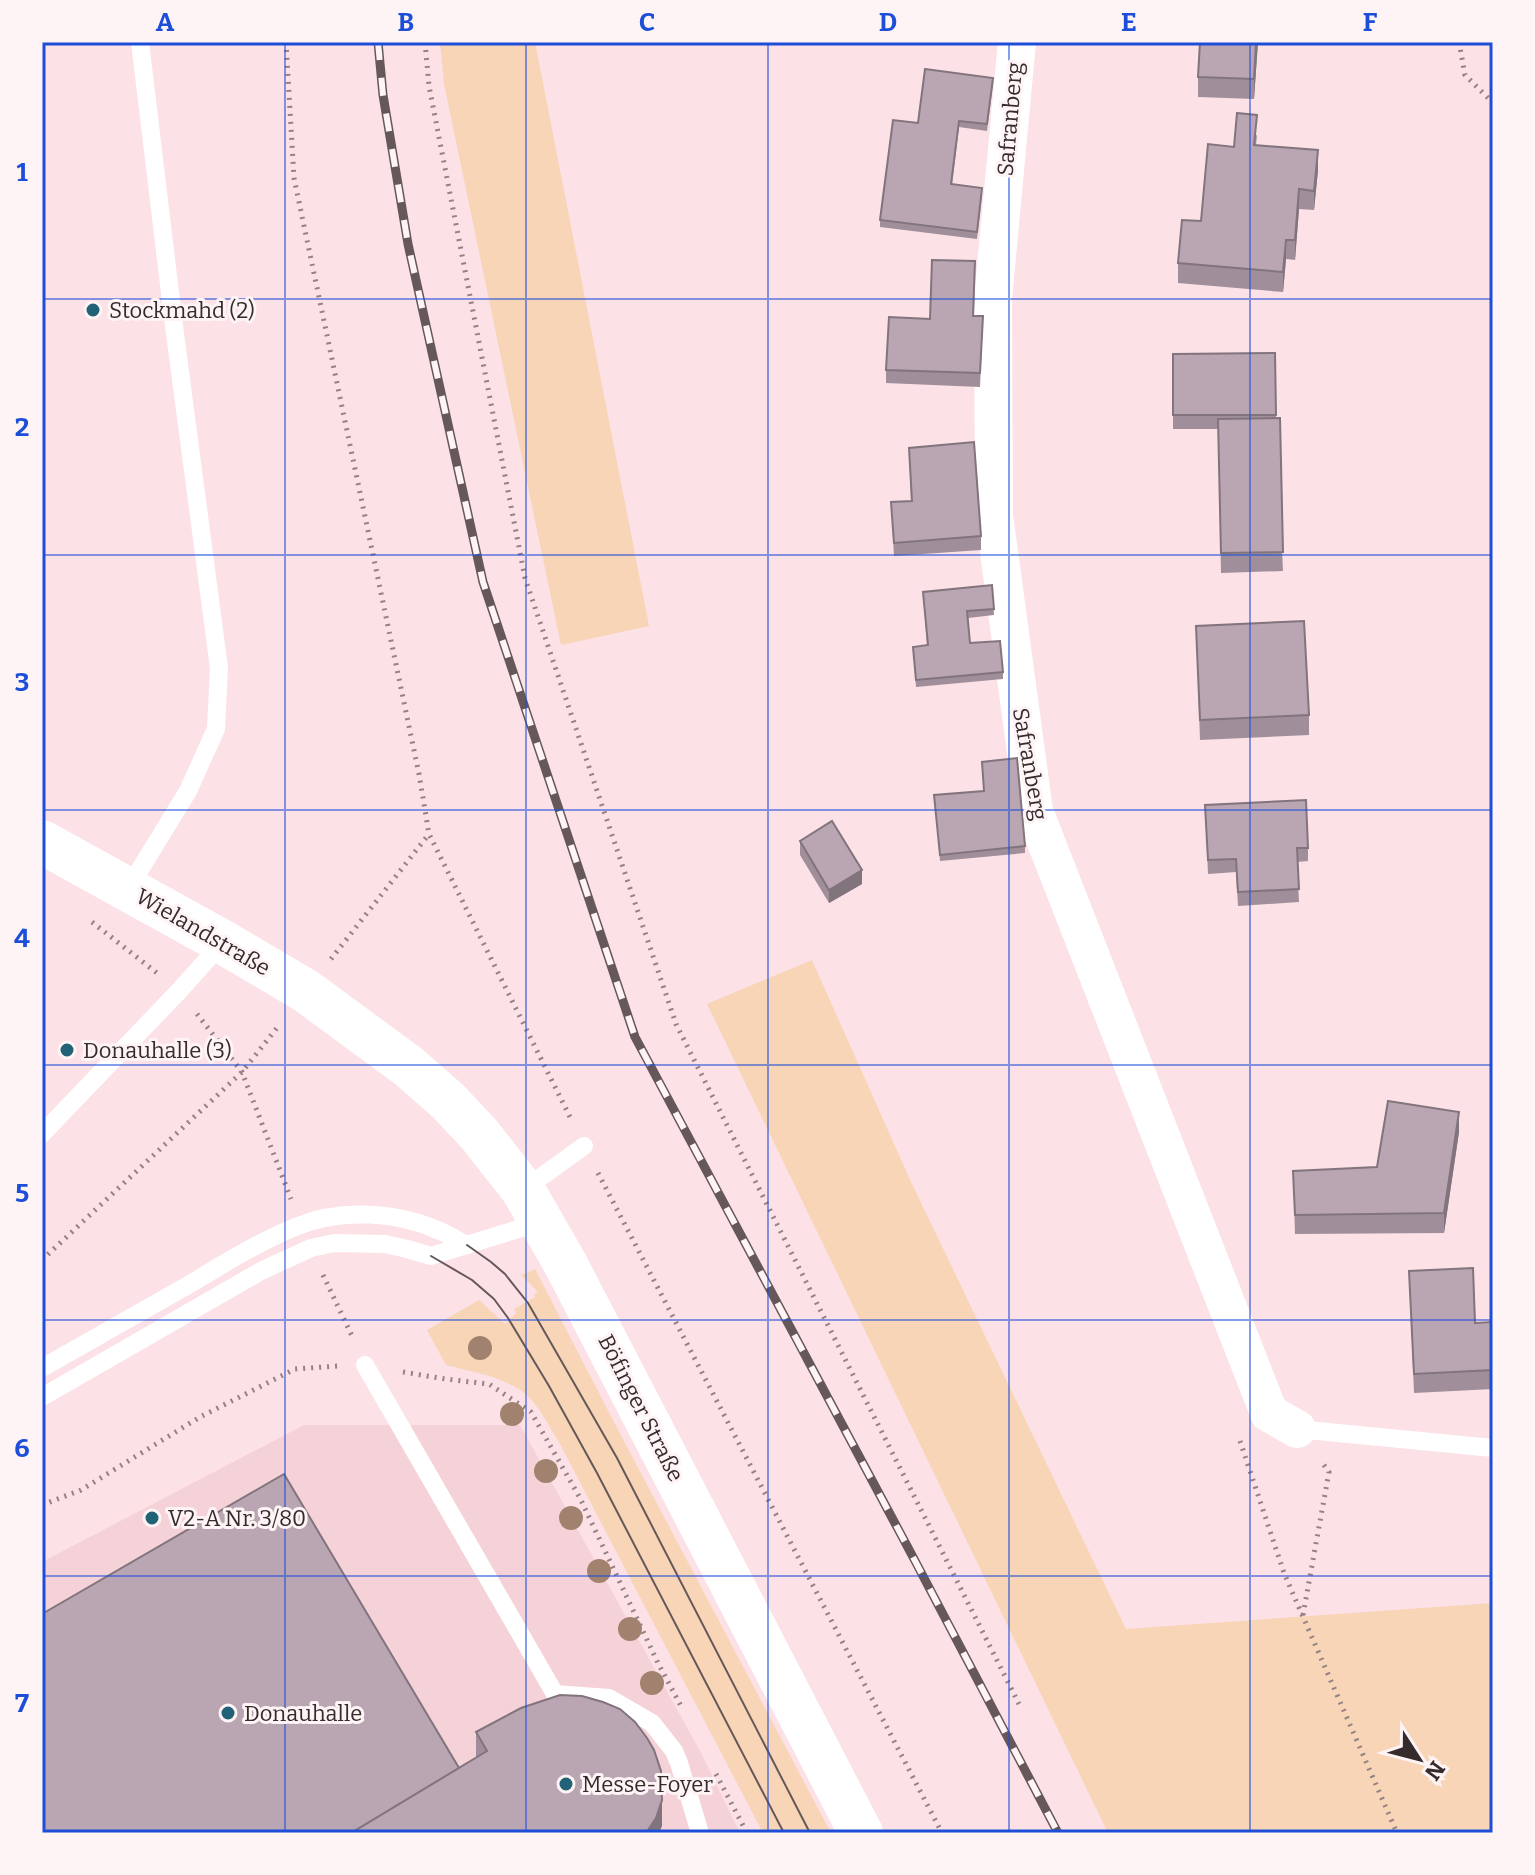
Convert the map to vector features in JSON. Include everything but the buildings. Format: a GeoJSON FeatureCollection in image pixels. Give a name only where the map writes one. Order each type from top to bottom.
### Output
{"type":"FeatureCollection","features":[{"type":"Feature","properties":{"kind":"street","name":"Safranberg"},"geometry":{"type":"LineString","coordinates":[[1017,42],[993,299],[994,515],[1034,811],[1269,1413],[1297,1429]]}},
{"type":"Feature","properties":{"kind":"street","name":"Wielandstraße"},"geometry":{"type":"LineString","coordinates":[[42,842],[306,991],[360,1030]]}},
{"type":"Feature","properties":{"kind":"street","name":"Böfinger Straße"},"geometry":{"type":"LineString","coordinates":[[360,1030],[448,1101],[479,1134],[533,1206],[606,1340],[861,1833]]}},
{"type":"Feature","properties":{"kind":"lane"},"geometry":{"type":"LineString","coordinates":[[128,889],[188,791],[216,729],[219,668],[140,42]]}},
{"type":"Feature","properties":{"kind":"lane"},"geometry":{"type":"LineString","coordinates":[[42,1134],[223,942]]}},
{"type":"Feature","properties":{"kind":"lane"},"geometry":{"type":"LineString","coordinates":[[42,1397],[261,1271],[311,1248],[334,1243],[385,1244],[431,1256],[467,1245],[533,1206],[584,1146]]}},
{"type":"Feature","properties":{"kind":"lane"},"geometry":{"type":"LineString","coordinates":[[42,1368],[245,1251],[300,1224],[354,1215],[381,1216],[439,1230],[467,1245]]}},
{"type":"Feature","properties":{"kind":"lane"},"geometry":{"type":"LineString","coordinates":[[365,1365],[555,1694],[609,1698],[652,1723],[674,1751],[700,1833]]}},
{"type":"Feature","properties":{"kind":"lane"},"geometry":{"type":"LineString","coordinates":[[1297,1429],[1493,1448]]}},
{"type":"Feature","properties":{"kind":"path"},"geometry":{"type":"LineString","coordinates":[[286,42],[294,178],[429,834],[584,1146],[942,1833]]}},
{"type":"Feature","properties":{"kind":"path"},"geometry":{"type":"LineString","coordinates":[[425,42],[429,86],[525,578],[676,1024],[1019,1704]]}},
{"type":"Feature","properties":{"kind":"path"},"geometry":{"type":"LineString","coordinates":[[1459,42],[1465,75],[1493,103]]}},
{"type":"Feature","properties":{"kind":"path"},"geometry":{"type":"LineString","coordinates":[[42,1260],[242,1072],[429,834]]}},
{"type":"Feature","properties":{"kind":"path"},"geometry":{"type":"LineString","coordinates":[[86,919],[179,991],[242,1072]]}},
{"type":"Feature","properties":{"kind":"path"},"geometry":{"type":"LineString","coordinates":[[42,1505],[81,1490],[200,1417],[295,1369],[365,1365],[489,1384],[531,1412],[580,1498],[685,1715]]}},
{"type":"Feature","properties":{"kind":"path"},"geometry":{"type":"LineString","coordinates":[[1297,1429],[1329,1472],[1303,1616]]}},
{"type":"Feature","properties":{"kind":"path"},"geometry":{"type":"LineString","coordinates":[[1240,1440],[1284,1573],[1397,1833]]}},
{"type":"Feature","properties":{"kind":"path"},"geometry":{"type":"LineString","coordinates":[[713,1767],[747,1833]]}},
{"type":"Feature","properties":{"kind":"shaded area"},"geometry":{"type":"Polygon","coordinates":[[[440,42],[535,42],[649,626],[561,645],[444,84],[440,42]]]}},
{"type":"Feature","properties":{"kind":"shaded area"},"geometry":{"type":"Polygon","coordinates":[[[812,960],[911,1182],[1126,1629],[1493,1603],[1493,1833],[1108,1833],[707,1004],[812,960]]]}},
{"type":"Feature","properties":{"kind":"shaded area"},"geometry":{"type":"Polygon","coordinates":[[[535,1269],[831,1833],[763,1833],[539,1409],[523,1392],[505,1382],[446,1365],[427,1330],[479,1300],[505,1324],[516,1313],[514,1309],[538,1292],[521,1275],[535,1269]]]}},
{"type":"Feature","properties":{"kind":"shaded area"},"geometry":{"type":"Polygon","coordinates":[[[304,1425],[520,1425],[700,1751],[740,1833],[42,1833],[42,1562],[304,1425]]]}},
{"type":"Feature","properties":{"kind":"tram line"},"geometry":{"type":"LineString","coordinates":[[467,1245],[505,1274],[528,1303],[617,1458],[810,1833]]}},
{"type":"Feature","properties":{"kind":"tram line"},"geometry":{"type":"LineString","coordinates":[[431,1256],[472,1280],[494,1299],[508,1318],[597,1473],[784,1833]]}},
{"type":"Feature","properties":{"kind":"railway"},"geometry":{"type":"LineString","coordinates":[[378,42],[383,95],[408,244],[483,582],[635,1037],[1058,1833]]}},
{"type":"Feature","properties":{"kind":"place","name":"Stockmahd (2)"},"geometry":{"type":"Point","coordinates":[93,310]}},
{"type":"Feature","properties":{"kind":"place","name":"Donauhalle (3)"},"geometry":{"type":"Point","coordinates":[67,1050]}},
{"type":"Feature","properties":{"kind":"place","name":"V2-A Nr. 3/80"},"geometry":{"type":"Point","coordinates":[152,1518]}},
{"type":"Feature","properties":{"kind":"place","name":"Donauhalle"},"geometry":{"type":"Point","coordinates":[228,1713]}},
{"type":"Feature","properties":{"kind":"place","name":"Messe-Foyer"},"geometry":{"type":"Point","coordinates":[566,1784]}}]}
